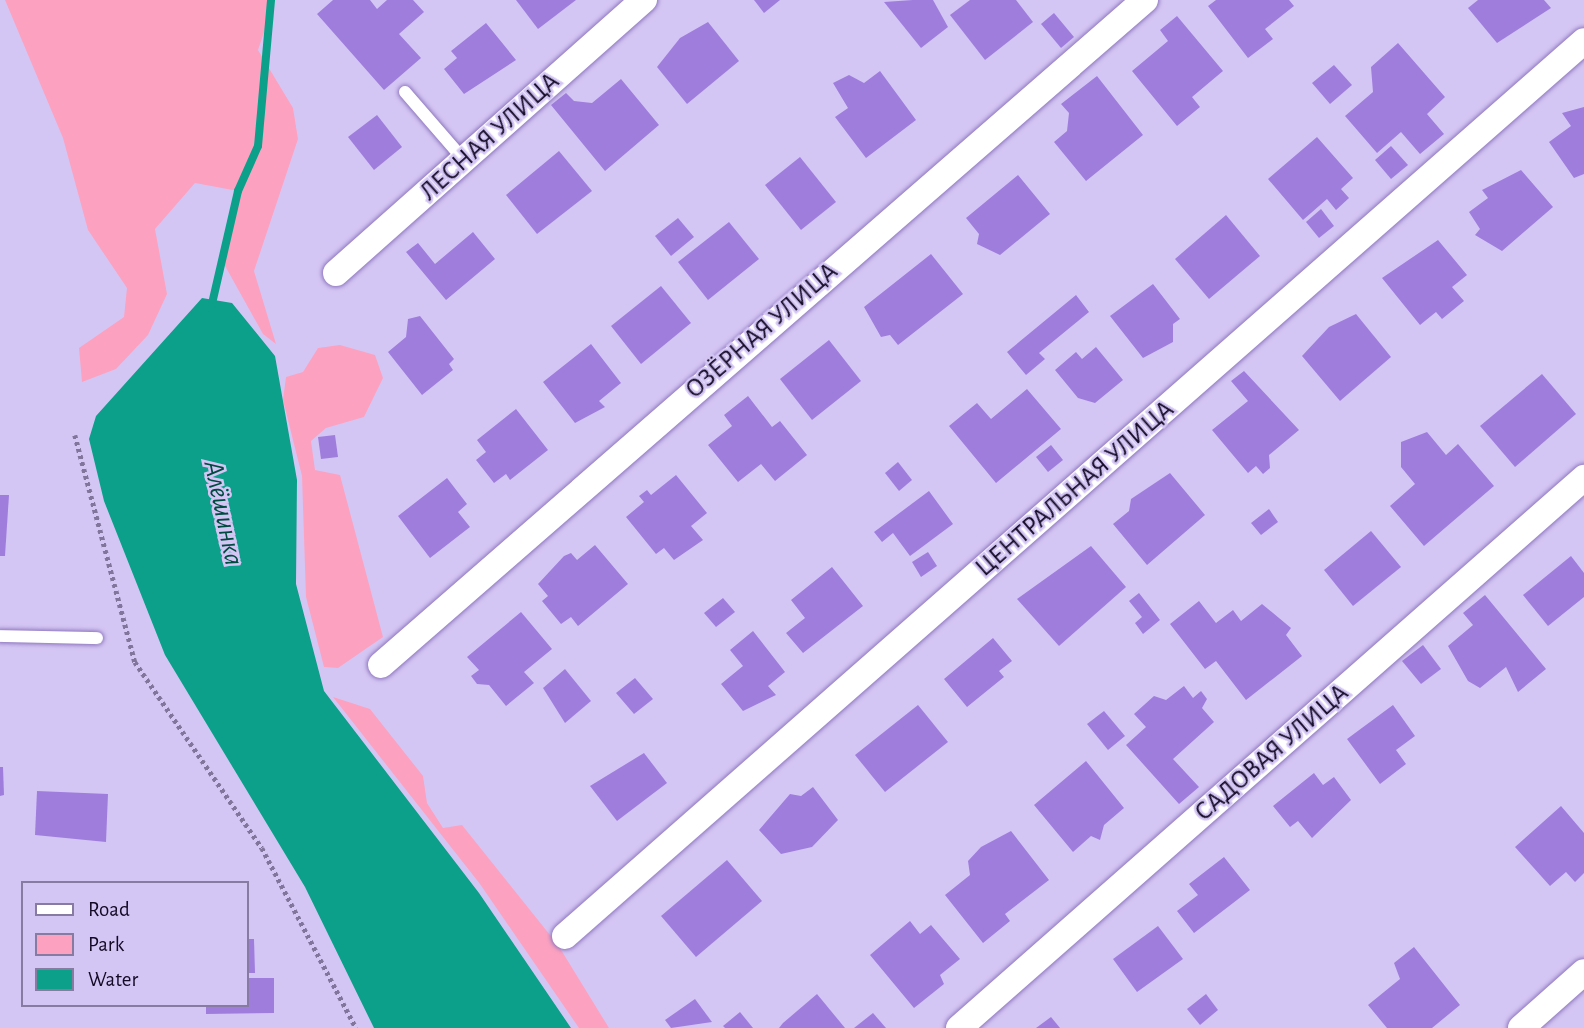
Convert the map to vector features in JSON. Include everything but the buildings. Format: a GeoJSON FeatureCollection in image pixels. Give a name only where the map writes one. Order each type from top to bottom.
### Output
{"type":"FeatureCollection","features":[{"type":"Feature","properties":{"kind":"street","name":"ЛЕСНАЯ УЛИЦА"},"geometry":{"type":"LineString","coordinates":[[336,273],[643,0]]}},
{"type":"Feature","properties":{"kind":"street","name":"ОЗЁРНАЯ УЛИЦА"},"geometry":{"type":"LineString","coordinates":[[381,665],[1145,0]]}},
{"type":"Feature","properties":{"kind":"street","name":"ЦЕНТРАЛЬНАЯ УЛИЦА"},"geometry":{"type":"LineString","coordinates":[[565,936],[1584,41]]}},
{"type":"Feature","properties":{"kind":"street","name":"САДОВАЯ УЛИЦА"},"geometry":{"type":"LineString","coordinates":[[959,1028],[1584,478]]}},
{"type":"Feature","properties":{"kind":"street"},"geometry":{"type":"LineString","coordinates":[[1521,1028],[1584,972]]}},
{"type":"Feature","properties":{"kind":"lane"},"geometry":{"type":"LineString","coordinates":[[405,92],[464,160]]}},
{"type":"Feature","properties":{"kind":"lane"},"geometry":{"type":"LineString","coordinates":[[0,636],[97,638]]}},
{"type":"Feature","properties":{"kind":"path"},"geometry":{"type":"LineString","coordinates":[[75,435],[135,662],[262,848],[356,1028]]}},
{"type":"Feature","properties":{"kind":"green space"},"geometry":{"type":"Polygon","coordinates":[[[5,0],[275,0],[258,50],[293,108],[298,139],[254,271],[276,344],[263,334],[224,264],[238,191],[195,183],[155,229],[167,294],[148,335],[116,369],[82,382],[79,348],[124,317],[127,288],[88,230],[63,138],[5,0]]]}},
{"type":"Feature","properties":{"kind":"green space"},"geometry":{"type":"Polygon","coordinates":[[[340,345],[375,355],[383,378],[364,417],[326,428],[311,441],[315,470],[340,475],[383,637],[338,668],[324,667],[306,597],[302,476],[283,400],[286,377],[303,372],[318,348],[340,345]]]}},
{"type":"Feature","properties":{"kind":"green space"},"geometry":{"type":"Polygon","coordinates":[[[333,697],[370,709],[423,776],[427,803],[443,828],[462,825],[558,945],[609,1028],[579,1028],[480,884],[333,697]]]}},
{"type":"Feature","properties":{"kind":"water"},"geometry":{"type":"Polygon","coordinates":[[[202,298],[232,303],[275,356],[297,480],[296,584],[324,691],[479,893],[571,1028],[374,1028],[305,887],[165,655],[104,501],[89,439],[96,416],[202,298]]]}},
{"type":"Feature","properties":{"kind":"waterway","name":"Алёшинка"},"geometry":{"type":"LineString","coordinates":[[211,308],[238,191],[258,146],[271,0]]}}]}
